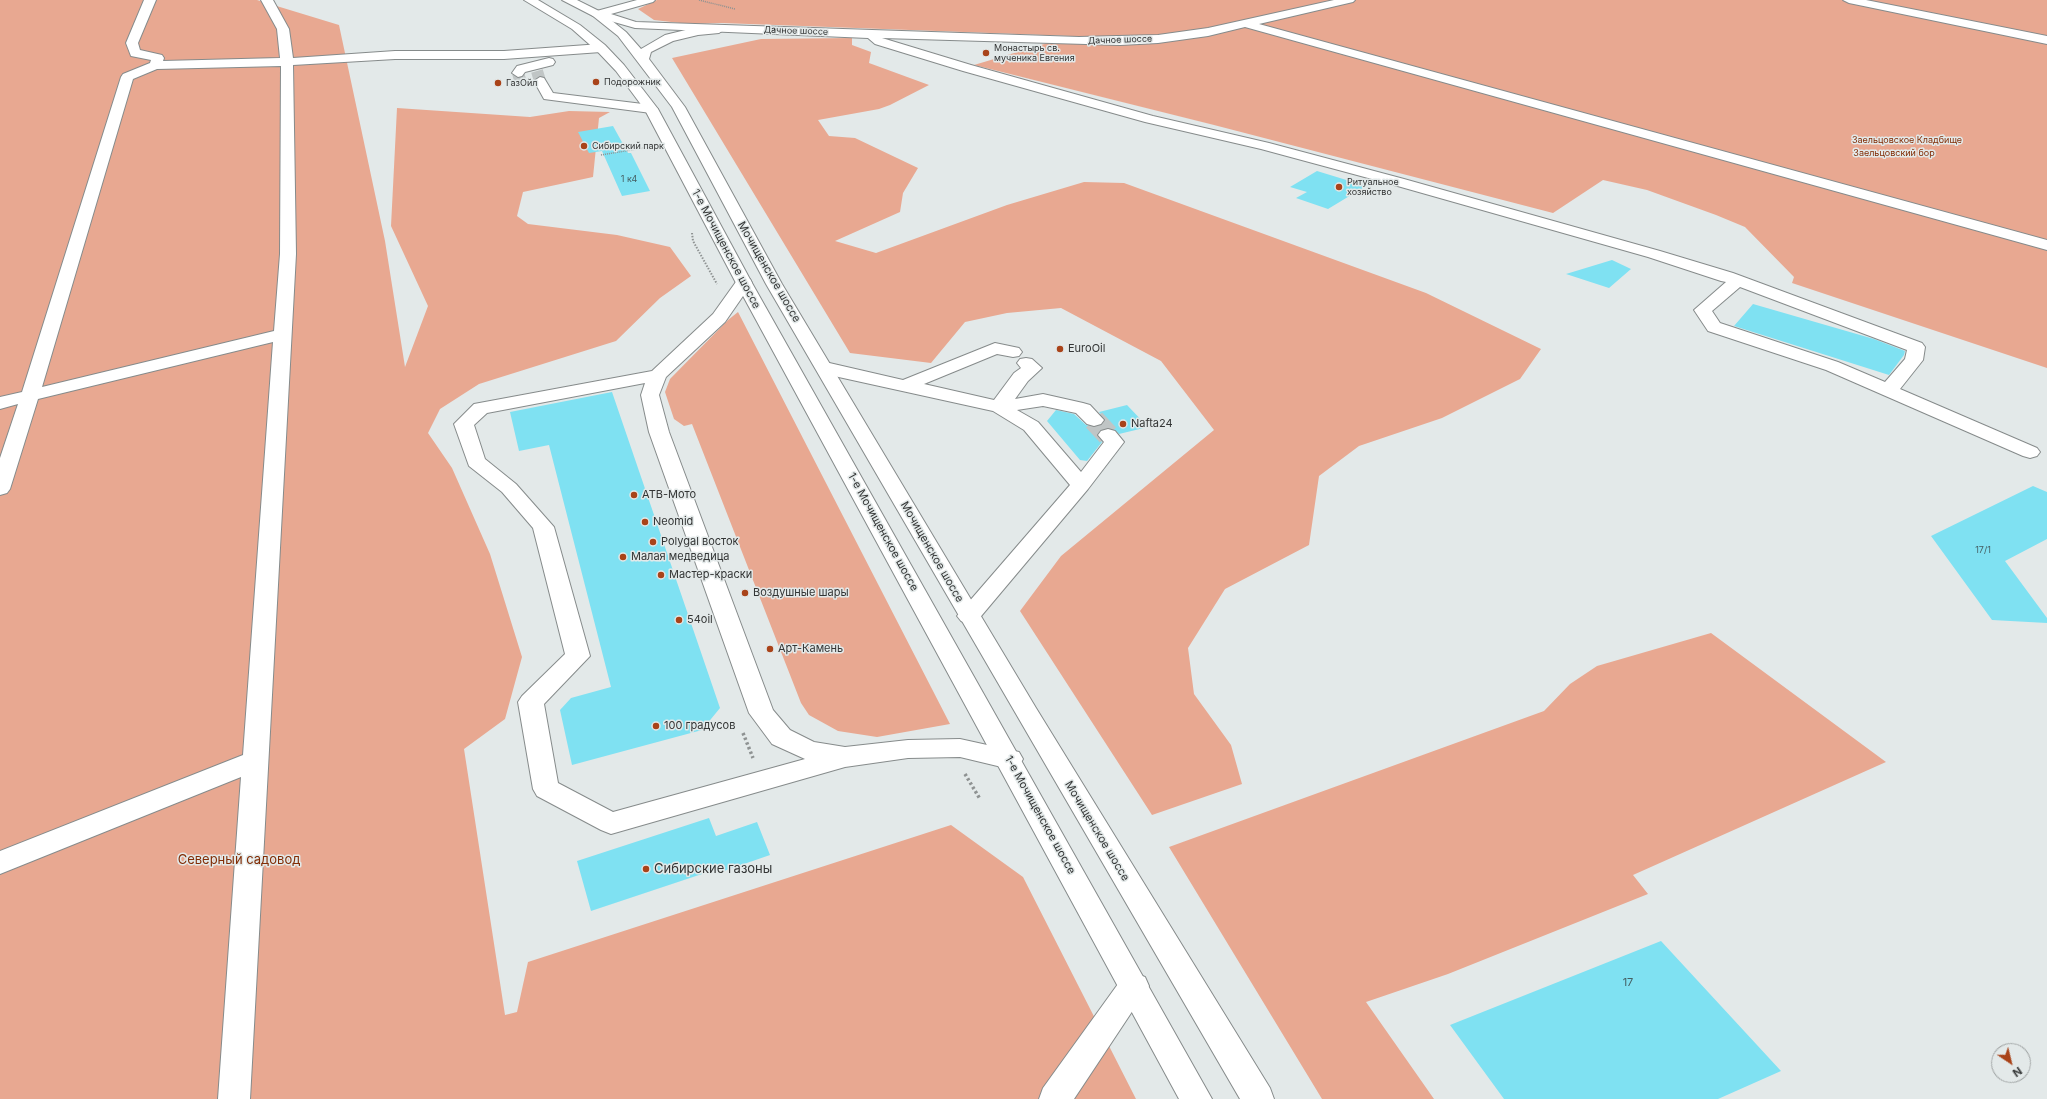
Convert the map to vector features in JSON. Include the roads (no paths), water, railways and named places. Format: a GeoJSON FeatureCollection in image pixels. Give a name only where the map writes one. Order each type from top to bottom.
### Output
{"type":"FeatureCollection","features":[{"type":"Feature","properties":{"kind":"main road"},"geometry":{"type":"LineString","coordinates":[[150,0],[132,43],[135,53],[158,58],[155,65]]}},
{"type":"Feature","properties":{"kind":"main road"},"geometry":{"type":"LineString","coordinates":[[234,1099],[288,254],[287,62],[283,29],[267,0]]}},
{"type":"Feature","properties":{"kind":"main road","name":"1-е Мочищенское шоссе"},"geometry":{"type":"LineString","coordinates":[[530,0],[576,27],[601,48],[620,68],[651,109],[744,283],[1010,759],[1196,1099]]}},
{"type":"Feature","properties":{"kind":"main road"},"geometry":{"type":"LineString","coordinates":[[568,0],[603,19],[635,24],[719,29]]}},
{"type":"Feature","properties":{"kind":"main road"},"geometry":{"type":"LineString","coordinates":[[576,27],[603,19],[649,0]]}},
{"type":"Feature","properties":{"kind":"main road","name":"Дачное шоссе"},"geometry":{"type":"LineString","coordinates":[[719,29],[1079,41],[1120,40],[1184,36],[1248,24],[1349,0]]}},
{"type":"Feature","properties":{"kind":"main road"},"geometry":{"type":"LineString","coordinates":[[1849,0],[2047,40]]}},
{"type":"Feature","properties":{"kind":"main road","name":"Мочищенское шоссе"},"geometry":{"type":"LineString","coordinates":[[603,19],[622,34],[643,59],[678,107],[774,284],[825,368],[969,616],[1180,972],[1258,1099]]}},
{"type":"Feature","properties":{"kind":"main road"},"geometry":{"type":"LineString","coordinates":[[1248,24],[1340,51],[2047,244]]}},
{"type":"Feature","properties":{"kind":"main road"},"geometry":{"type":"LineString","coordinates":[[643,59],[646,50],[669,38],[698,31],[719,29]]}},
{"type":"Feature","properties":{"kind":"main road"},"geometry":{"type":"LineString","coordinates":[[875,35],[874,38],[879,41],[967,68],[1165,123],[1264,146],[1399,182],[1654,254],[1737,281],[1916,347],[1914,360],[1889,390]]}},
{"type":"Feature","properties":{"kind":"main road"},"geometry":{"type":"LineString","coordinates":[[0,489],[30,396],[127,77],[155,65],[287,62],[395,55],[504,55],[580,51],[601,48]]}},
{"type":"Feature","properties":{"kind":"main road"},"geometry":{"type":"LineString","coordinates":[[518,73],[521,69],[552,61],[580,51]]}},
{"type":"Feature","properties":{"kind":"main road"},"geometry":{"type":"LineString","coordinates":[[549,96],[538,76],[552,61]]}},
{"type":"Feature","properties":{"kind":"main road"},"geometry":{"type":"LineString","coordinates":[[530,91],[549,96],[651,109]]}},
{"type":"Feature","properties":{"kind":"main road"},"geometry":{"type":"LineString","coordinates":[[1737,281],[1703,310],[1714,327],[1832,366],[2030,452]]}},
{"type":"Feature","properties":{"kind":"main road"},"geometry":{"type":"LineString","coordinates":[[744,283],[718,318],[658,375],[650,395],[659,432],[762,713],[781,737],[808,750],[845,757]]}},
{"type":"Feature","properties":{"kind":"main road"},"geometry":{"type":"LineString","coordinates":[[0,403],[283,334]]}},
{"type":"Feature","properties":{"kind":"main road"},"geometry":{"type":"LineString","coordinates":[[904,386],[995,348],[1019,357],[1033,368],[1021,377],[999,407]]}},
{"type":"Feature","properties":{"kind":"main road"},"geometry":{"type":"LineString","coordinates":[[825,368],[999,407],[1031,426],[1081,485]]}},
{"type":"Feature","properties":{"kind":"main road"},"geometry":{"type":"LineString","coordinates":[[658,375],[481,408],[464,424],[476,462],[509,488],[542,527],[578,656],[531,702],[546,789],[612,823],[845,757],[908,749],[960,748],[1010,759]]}},
{"type":"Feature","properties":{"kind":"main road"},"geometry":{"type":"LineString","coordinates":[[999,407],[1043,400],[1083,409],[1094,420]]}},
{"type":"Feature","properties":{"kind":"main road"},"geometry":{"type":"LineString","coordinates":[[969,616],[1081,485],[1114,442],[1108,435]]}},
{"type":"Feature","properties":{"kind":"main road"},"geometry":{"type":"LineString","coordinates":[[0,863],[256,760]]}},
{"type":"Feature","properties":{"kind":"main road"},"geometry":{"type":"LineString","coordinates":[[1056,1099],[1134,986]]}},
{"type":"Feature","properties":{"kind":"tunnel"},"geometry":{"type":"LineString","coordinates":[[537,71],[540,81]]}},
{"type":"Feature","properties":{"kind":"tunnel"},"geometry":{"type":"LineString","coordinates":[[518,73],[521,83]]}},
{"type":"Feature","properties":{"kind":"tunnel"},"geometry":{"type":"LineString","coordinates":[[1094,420],[1108,435]]}},
{"type":"Feature","properties":{"kind":"place","name":"Монастырь св. мученика Евгения"},"geometry":{"type":"Point","coordinates":[986,53]}},
{"type":"Feature","properties":{"kind":"place","name":"Подорожник"},"geometry":{"type":"Point","coordinates":[596,82]}},
{"type":"Feature","properties":{"kind":"place","name":"ГазОйл"},"geometry":{"type":"Point","coordinates":[498,83]}},
{"type":"Feature","properties":{"kind":"place","name":"Сибирский парк"},"geometry":{"type":"Point","coordinates":[584,146]}},
{"type":"Feature","properties":{"kind":"place","name":"Ритуальное хозяйство"},"geometry":{"type":"Point","coordinates":[1339,187]}},
{"type":"Feature","properties":{"kind":"place","name":"EuroOil"},"geometry":{"type":"Point","coordinates":[1060,349]}},
{"type":"Feature","properties":{"kind":"place","name":"Nafta24"},"geometry":{"type":"Point","coordinates":[1123,424]}},
{"type":"Feature","properties":{"kind":"place","name":"АТВ-Мото"},"geometry":{"type":"Point","coordinates":[634,495]}},
{"type":"Feature","properties":{"kind":"place","name":"Neomid"},"geometry":{"type":"Point","coordinates":[645,522]}},
{"type":"Feature","properties":{"kind":"place","name":"Polygal восток"},"geometry":{"type":"Point","coordinates":[653,542]}},
{"type":"Feature","properties":{"kind":"place","name":"Малая медведица"},"geometry":{"type":"Point","coordinates":[623,557]}},
{"type":"Feature","properties":{"kind":"place","name":"Мастер-краски"},"geometry":{"type":"Point","coordinates":[661,575]}},
{"type":"Feature","properties":{"kind":"place","name":"Воздушные шары"},"geometry":{"type":"Point","coordinates":[745,593]}},
{"type":"Feature","properties":{"kind":"place","name":"54oil"},"geometry":{"type":"Point","coordinates":[679,620]}},
{"type":"Feature","properties":{"kind":"place","name":"Арт-Камень"},"geometry":{"type":"Point","coordinates":[770,649]}},
{"type":"Feature","properties":{"kind":"place","name":"100 градусов"},"geometry":{"type":"Point","coordinates":[656,726]}},
{"type":"Feature","properties":{"kind":"place","name":"Сибирские газоны"},"geometry":{"type":"Point","coordinates":[646,869]}},
{"type":"Feature","properties":{"kind":"park label","name":"Заельцовское Кладбище"},"geometry":{"type":"Point","coordinates":[1907,140]}},
{"type":"Feature","properties":{"kind":"park label","name":"Заельцовский бор"},"geometry":{"type":"Point","coordinates":[1894,153]}},
{"type":"Feature","properties":{"kind":"park label","name":"Северный садовод"},"geometry":{"type":"Point","coordinates":[239,860]}}]}
